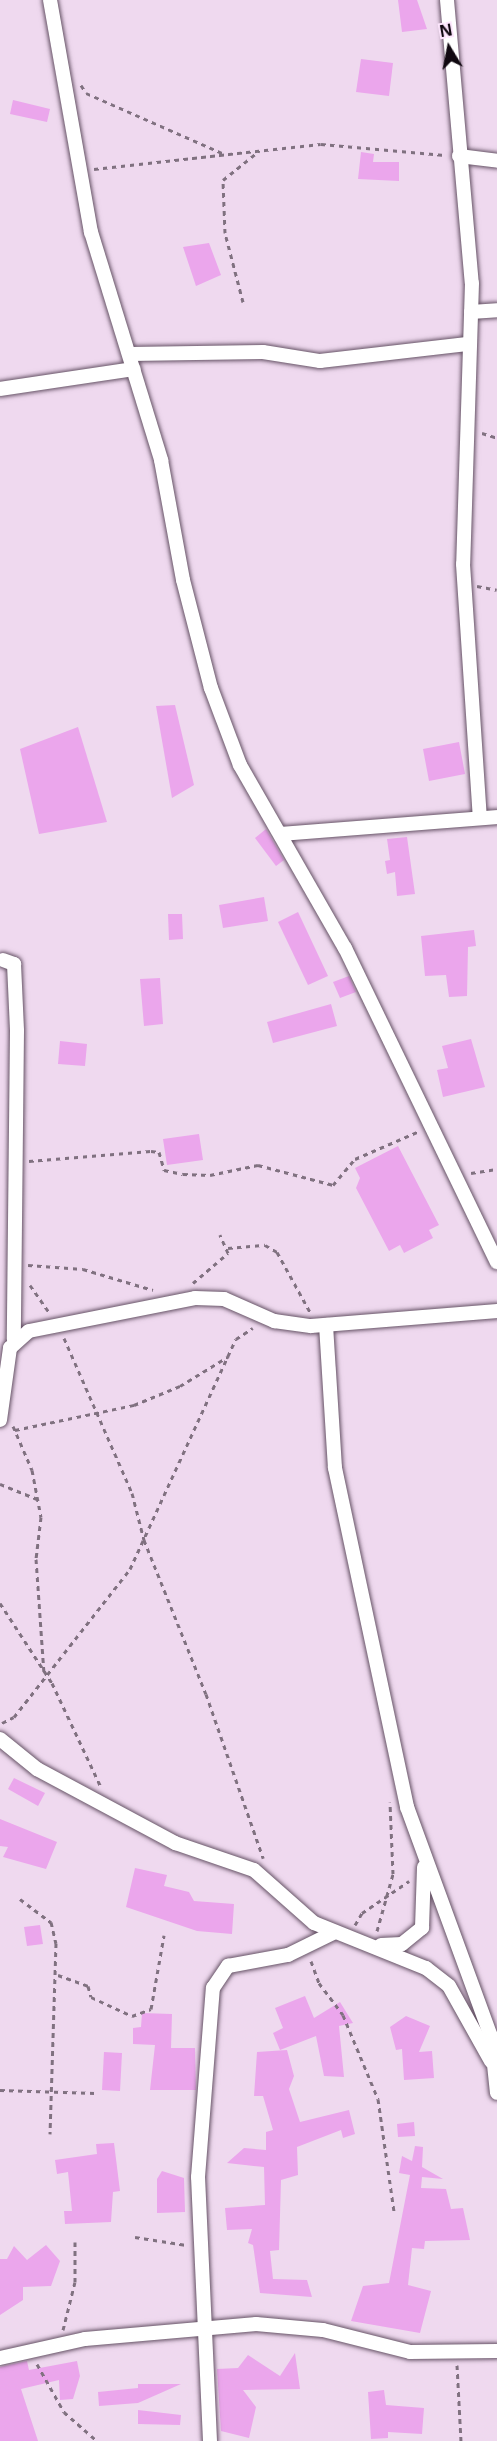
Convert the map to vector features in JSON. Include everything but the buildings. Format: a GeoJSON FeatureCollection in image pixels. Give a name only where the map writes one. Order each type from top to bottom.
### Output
{"type":"FeatureCollection","features":[{"type":"Feature","properties":{"kind":"street"},"geometry":{"type":"LineString","coordinates":[[50,0],[77,172],[161,460],[185,591],[210,688],[240,765],[281,834],[435,1129],[497,1262]]}},
{"type":"Feature","properties":{"kind":"street"},"geometry":{"type":"LineString","coordinates":[[447,0],[471,312],[467,344],[463,564],[480,817]]}},
{"type":"Feature","properties":{"kind":"street"},"geometry":{"type":"LineString","coordinates":[[459,156],[497,161]]}},
{"type":"Feature","properties":{"kind":"street"},"geometry":{"type":"LineString","coordinates":[[471,312],[497,310]]}},
{"type":"Feature","properties":{"kind":"street"},"geometry":{"type":"LineString","coordinates":[[130,354],[263,352],[320,361],[467,344]]}},
{"type":"Feature","properties":{"kind":"street"},"geometry":{"type":"LineString","coordinates":[[0,389],[134,369]]}},
{"type":"Feature","properties":{"kind":"street"},"geometry":{"type":"LineString","coordinates":[[281,834],[497,817]]}},
{"type":"Feature","properties":{"kind":"street"},"geometry":{"type":"LineString","coordinates":[[2,1416],[7,1357],[14,1340],[15,1262],[14,964],[3,960]]}},
{"type":"Feature","properties":{"kind":"street"},"geometry":{"type":"LineString","coordinates":[[14,1340],[58,1325],[195,1298],[224,1299],[268,1318],[323,1325],[497,1311]]}},
{"type":"Feature","properties":{"kind":"street"},"geometry":{"type":"LineString","coordinates":[[323,1325],[335,1468],[407,1807],[491,2036],[497,2093]]}},
{"type":"Feature","properties":{"kind":"street"},"geometry":{"type":"LineString","coordinates":[[0,1739],[37,1769],[111,1807],[175,1844],[234,1861],[277,1886],[301,1914],[342,1935],[406,1956],[449,1986],[494,2065]]}},
{"type":"Feature","properties":{"kind":"street"},"geometry":{"type":"LineString","coordinates":[[373,1945],[402,1944],[422,1928],[423,1855]]}},
{"type":"Feature","properties":{"kind":"street"},"geometry":{"type":"LineString","coordinates":[[210,2441],[209,2331],[199,2159],[213,1988],[228,1966],[309,1947],[342,1935]]}},
{"type":"Feature","properties":{"kind":"street"},"geometry":{"type":"LineString","coordinates":[[0,2358],[64,2344],[267,2325],[323,2330],[410,2352],[497,2351]]}},
{"type":"Feature","properties":{"kind":"path"},"geometry":{"type":"LineString","coordinates":[[58,55],[86,93],[224,154]]}},
{"type":"Feature","properties":{"kind":"path"},"geometry":{"type":"LineString","coordinates":[[77,172],[321,144],[459,156]]}},
{"type":"Feature","properties":{"kind":"path"},"geometry":{"type":"LineString","coordinates":[[243,302],[225,233],[223,180],[261,150]]}},
{"type":"Feature","properties":{"kind":"path"},"geometry":{"type":"LineString","coordinates":[[15,1164],[151,1151],[159,1152],[164,1170],[173,1172],[210,1175],[258,1165],[333,1185],[355,1159],[374,1148],[435,1129]]}},
{"type":"Feature","properties":{"kind":"path"},"geometry":{"type":"LineString","coordinates":[[458,1177],[497,1169]]}},
{"type":"Feature","properties":{"kind":"path"},"geometry":{"type":"LineString","coordinates":[[220,1235],[228,1248]]}},
{"type":"Feature","properties":{"kind":"path"},"geometry":{"type":"LineString","coordinates":[[228,1248],[265,1245],[277,1252],[323,1325]]}},
{"type":"Feature","properties":{"kind":"path"},"geometry":{"type":"LineString","coordinates":[[187,1286],[214,1270],[228,1248]]}},
{"type":"Feature","properties":{"kind":"path"},"geometry":{"type":"LineString","coordinates":[[15,1262],[83,1269],[158,1291]]}},
{"type":"Feature","properties":{"kind":"path"},"geometry":{"type":"LineString","coordinates":[[15,1262],[58,1325],[132,1493],[146,1544],[206,1694],[253,1838],[277,1886]]}},
{"type":"Feature","properties":{"kind":"path"},"geometry":{"type":"LineString","coordinates":[[0,1724],[14,1717],[44,1673],[146,1544],[236,1340],[268,1318]]}},
{"type":"Feature","properties":{"kind":"path"},"geometry":{"type":"LineString","coordinates":[[15,1430],[98,1414],[180,1386],[230,1356]]}},
{"type":"Feature","properties":{"kind":"path"},"geometry":{"type":"LineString","coordinates":[[2,1416],[15,1430],[38,1500],[36,1559],[44,1673]]}},
{"type":"Feature","properties":{"kind":"path"},"geometry":{"type":"LineString","coordinates":[[0,1484],[38,1500]]}},
{"type":"Feature","properties":{"kind":"path"},"geometry":{"type":"LineString","coordinates":[[0,1603],[44,1673],[111,1807]]}},
{"type":"Feature","properties":{"kind":"path"},"geometry":{"type":"LineString","coordinates":[[373,1945],[393,1874],[390,1795]]}},
{"type":"Feature","properties":{"kind":"path"},"geometry":{"type":"LineString","coordinates":[[342,1935],[362,1913],[420,1871],[423,1855]]}},
{"type":"Feature","properties":{"kind":"path"},"geometry":{"type":"LineString","coordinates":[[20,1899],[51,1922],[58,1975],[47,2091],[50,2134]]}},
{"type":"Feature","properties":{"kind":"path"},"geometry":{"type":"LineString","coordinates":[[58,1975],[88,1986],[91,1997],[132,2016],[151,2009],[164,1935]]}},
{"type":"Feature","properties":{"kind":"path"},"geometry":{"type":"LineString","coordinates":[[309,1947],[312,1972],[343,2014],[378,2099],[394,2211]]}},
{"type":"Feature","properties":{"kind":"path"},"geometry":{"type":"LineString","coordinates":[[0,2090],[95,2093]]}},
{"type":"Feature","properties":{"kind":"path"},"geometry":{"type":"LineString","coordinates":[[135,2237],[154,2244],[203,2246]]}},
{"type":"Feature","properties":{"kind":"path"},"geometry":{"type":"LineString","coordinates":[[64,2344],[75,2242]]}},
{"type":"Feature","properties":{"kind":"path"},"geometry":{"type":"LineString","coordinates":[[33,2351],[52,2397],[96,2440]]}},
{"type":"Feature","properties":{"kind":"path"},"geometry":{"type":"LineString","coordinates":[[456,2352],[461,2441]]}}]}
